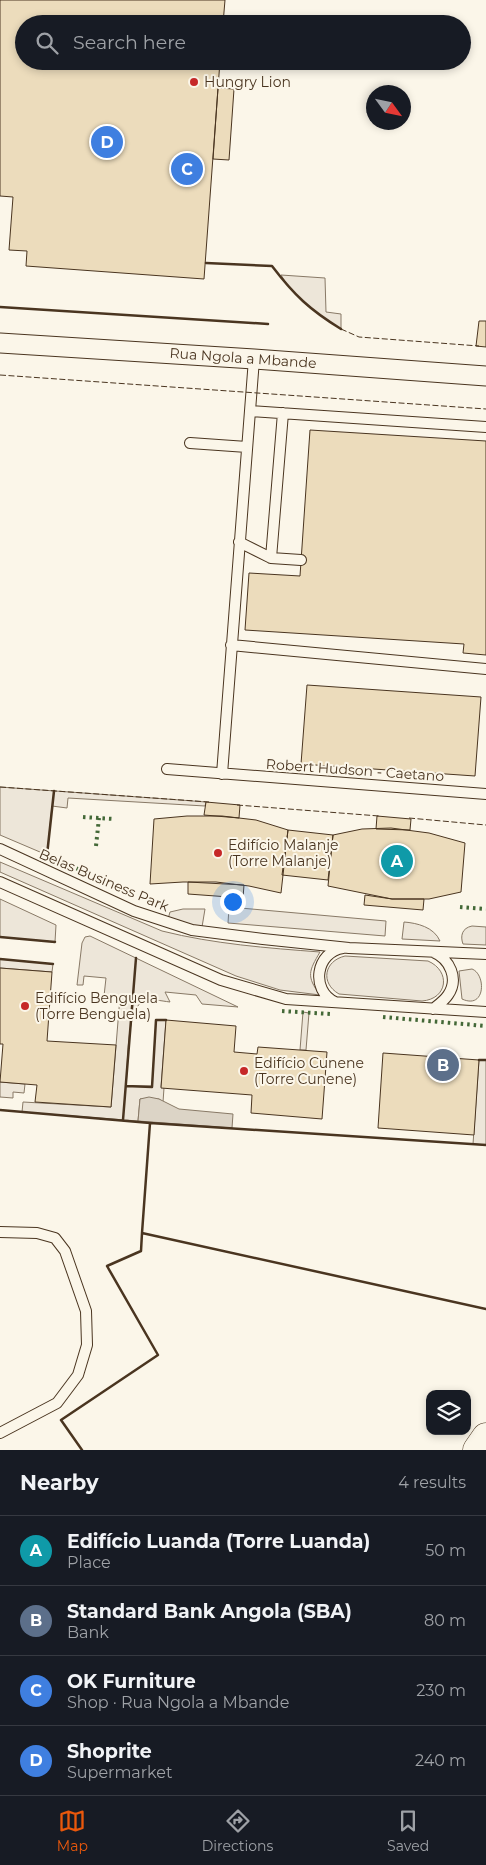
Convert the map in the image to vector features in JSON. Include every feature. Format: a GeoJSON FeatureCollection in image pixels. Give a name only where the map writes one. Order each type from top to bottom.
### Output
{"type":"FeatureCollection","features":[{"type":"Feature","properties":{"kind":"main road"},"geometry":{"type":"LineString","coordinates":[[477,1450],[486,1437]]}},
{"type":"Feature","properties":{"kind":"street","name":"Rua Ngola a Mbande"},"geometry":{"type":"LineString","coordinates":[[0,343],[486,376]]}},
{"type":"Feature","properties":{"kind":"lane"},"geometry":{"type":"LineString","coordinates":[[222,774],[254,359]]}},
{"type":"Feature","properties":{"kind":"lane"},"geometry":{"type":"LineString","coordinates":[[250,411],[486,427]]}},
{"type":"Feature","properties":{"kind":"lane"},"geometry":{"type":"LineString","coordinates":[[271,558],[283,413]]}},
{"type":"Feature","properties":{"kind":"lane"},"geometry":{"type":"LineString","coordinates":[[190,443],[247,447]]}},
{"type":"Feature","properties":{"kind":"lane"},"geometry":{"type":"LineString","coordinates":[[239,542],[271,558],[301,560]]}},
{"type":"Feature","properties":{"kind":"lane"},"geometry":{"type":"LineString","coordinates":[[231,645],[486,669]]}},
{"type":"Feature","properties":{"kind":"lane","name":"Robert Hudson - Caetano"},"geometry":{"type":"LineString","coordinates":[[167,769],[486,794]]}},
{"type":"Feature","properties":{"kind":"lane","name":"Belas Business Park"},"geometry":{"type":"LineString","coordinates":[[0,850],[134,911],[192,930],[349,948],[486,954]]}},
{"type":"Feature","properties":{"kind":"lane"},"geometry":{"type":"LineString","coordinates":[[0,882],[221,980],[286,999],[486,1012]]}},
{"type":"Feature","properties":{"kind":"lane","name":"Belas Business Park"},"geometry":{"type":"LineString","coordinates":[[337,1003],[328,999],[322,991],[319,971],[329,954],[338,949],[349,948]]}},
{"type":"Feature","properties":{"kind":"lane","name":"Belas Business Park"},"geometry":{"type":"LineString","coordinates":[[425,950],[435,952],[444,958],[450,965],[453,975],[449,995],[433,1009]]}},
{"type":"Feature","properties":{"kind":"lane"},"geometry":{"type":"LineString","coordinates":[[0,1232],[37,1233],[55,1238],[65,1252],[86,1311],[88,1345],[78,1375],[57,1403],[0,1433]]}},
{"type":"Feature","properties":{"kind":"shaded area"},"geometry":{"type":"Polygon","coordinates":[[[281,275],[325,278],[326,312],[341,314],[341,329],[300,299],[281,275]]]}},
{"type":"Feature","properties":{"kind":"shaded area"},"geometry":{"type":"Polygon","coordinates":[[[0,787],[206,802],[205,806],[68,798],[67,808],[52,806],[47,855],[0,835],[0,787]]]}},
{"type":"Feature","properties":{"kind":"shaded area"},"geometry":{"type":"Polygon","coordinates":[[[0,862],[162,931],[221,942],[320,952],[311,969],[311,978],[320,995],[280,990],[236,976],[0,872],[0,862]]]}},
{"type":"Feature","properties":{"kind":"shaded area"},"geometry":{"type":"Polygon","coordinates":[[[0,899],[56,925],[55,942],[0,937],[0,899]]]}},
{"type":"Feature","properties":{"kind":"shaded area"},"geometry":{"type":"Polygon","coordinates":[[[229,907],[386,921],[385,936],[228,923],[229,907]]]}},
{"type":"Feature","properties":{"kind":"shaded area"},"geometry":{"type":"Polygon","coordinates":[[[183,909],[205,909],[202,927],[168,919],[170,912],[183,909]]]}},
{"type":"Feature","properties":{"kind":"shaded area"},"geometry":{"type":"Polygon","coordinates":[[[404,922],[414,923],[429,929],[434,932],[440,941],[402,939],[404,922]]]}},
{"type":"Feature","properties":{"kind":"shaded area"},"geometry":{"type":"Polygon","coordinates":[[[472,926],[486,927],[486,945],[463,944],[463,933],[472,926]]]}},
{"type":"Feature","properties":{"kind":"shaded area"},"geometry":{"type":"Polygon","coordinates":[[[90,936],[238,1007],[202,1004],[196,995],[165,992],[170,1002],[149,1000],[142,1002],[137,1007],[130,1028],[126,1086],[152,1086],[156,1020],[166,1020],[161,1087],[164,1088],[163,1102],[159,1099],[140,1099],[138,1121],[22,1112],[23,1102],[111,1107],[120,997],[104,996],[106,978],[84,976],[83,985],[77,985],[82,943],[85,937],[90,936]]]}},
{"type":"Feature","properties":{"kind":"shaded area"},"geometry":{"type":"Polygon","coordinates":[[[345,956],[428,961],[440,971],[443,984],[437,995],[422,1001],[339,994],[329,984],[327,973],[333,962],[345,956]]]}},
{"type":"Feature","properties":{"kind":"shaded area"},"geometry":{"type":"Polygon","coordinates":[[[0,959],[53,964],[52,972],[0,968],[0,959]]]}},
{"type":"Feature","properties":{"kind":"shaded area"},"geometry":{"type":"Polygon","coordinates":[[[472,969],[480,977],[481,990],[476,1000],[470,1001],[462,999],[459,971],[472,969]]]}},
{"type":"Feature","properties":{"kind":"shaded area"},"geometry":{"type":"Polygon","coordinates":[[[303,1012],[309,1013],[306,1050],[300,1050],[303,1012]]]}},
{"type":"Feature","properties":{"kind":"shaded area"},"geometry":{"type":"Polygon","coordinates":[[[479,1060],[486,1060],[486,1145],[473,1144],[479,1060]]]}},
{"type":"Feature","properties":{"kind":"shaded area"},"geometry":{"type":"Polygon","coordinates":[[[0,1082],[25,1084],[24,1093],[13,1092],[13,1098],[0,1097],[0,1082]]]}},
{"type":"Feature","properties":{"kind":"shaded area"},"geometry":{"type":"Polygon","coordinates":[[[149,1097],[159,1099],[179,1109],[233,1114],[232,1128],[138,1121],[140,1099],[149,1097]]]}},
{"type":"Feature","properties":{"kind":"building"},"geometry":{"type":"Polygon","coordinates":[[[0,0],[225,0],[224,15],[15,15],[15,70],[219,70],[204,279],[26,266],[27,251],[9,250],[13,197],[0,196],[0,0]]]}},
{"type":"Feature","properties":{"kind":"building"},"geometry":{"type":"Polygon","coordinates":[[[218,88],[234,89],[229,160],[213,159],[218,88]]]}},
{"type":"Feature","properties":{"kind":"building"},"geometry":{"type":"Polygon","coordinates":[[[479,321],[486,321],[486,347],[476,346],[479,321]]]}},
{"type":"Feature","properties":{"kind":"building"},"geometry":{"type":"Polygon","coordinates":[[[310,430],[486,441],[486,655],[463,653],[464,644],[245,630],[249,573],[300,576],[310,430]]]}},
{"type":"Feature","properties":{"kind":"building"},"geometry":{"type":"Polygon","coordinates":[[[307,685],[481,697],[475,776],[301,764],[307,685]]]}},
{"type":"Feature","properties":{"kind":"building"},"geometry":{"type":"Polygon","coordinates":[[[206,802],[240,805],[239,818],[204,815],[206,802]]]}},
{"type":"Feature","properties":{"kind":"building","name":"Edifício Malanje (Torre Malanje)"},"geometry":{"type":"Polygon","coordinates":[[[187,816],[222,816],[256,820],[288,830],[281,893],[249,886],[216,882],[150,884],[154,819],[187,816]]]}},
{"type":"Feature","properties":{"kind":"building"},"geometry":{"type":"Polygon","coordinates":[[[377,816],[411,819],[410,830],[376,829],[377,816]]]}},
{"type":"Feature","properties":{"kind":"building"},"geometry":{"type":"Polygon","coordinates":[[[391,828],[429,833],[465,843],[461,892],[429,899],[392,899],[328,886],[333,835],[362,829],[391,828]]]}},
{"type":"Feature","properties":{"kind":"building"},"geometry":{"type":"Polygon","coordinates":[[[288,830],[333,835],[328,880],[282,875],[288,830]]]}},
{"type":"Feature","properties":{"kind":"building"},"geometry":{"type":"Polygon","coordinates":[[[188,882],[244,885],[243,898],[188,894],[188,882]]]}},
{"type":"Feature","properties":{"kind":"building"},"geometry":{"type":"Polygon","coordinates":[[[365,895],[392,899],[424,899],[423,910],[364,905],[365,895]]]}},
{"type":"Feature","properties":{"kind":"building","name":"Edifício Benguela (Torre Benguela)"},"geometry":{"type":"Polygon","coordinates":[[[0,968],[52,972],[47,1041],[116,1045],[111,1107],[35,1102],[37,1085],[0,1082],[3,1044],[0,1044],[0,968]]]}},
{"type":"Feature","properties":{"kind":"building","name":"Edifício Cunene (Torre Cunene)"},"geometry":{"type":"Polygon","coordinates":[[[166,1020],[236,1026],[234,1052],[257,1054],[258,1047],[327,1052],[322,1119],[251,1113],[252,1095],[161,1088],[166,1020]]]}},
{"type":"Feature","properties":{"kind":"building"},"geometry":{"type":"Polygon","coordinates":[[[383,1053],[479,1060],[474,1135],[378,1128],[383,1053]]]}},
{"type":"Feature","properties":{"kind":"hedge"},"geometry":{"type":"LineString","coordinates":[[83,817],[114,819]]}},
{"type":"Feature","properties":{"kind":"hedge"},"geometry":{"type":"LineString","coordinates":[[96,846],[99,818]]}},
{"type":"Feature","properties":{"kind":"hedge"},"geometry":{"type":"LineString","coordinates":[[47,855],[133,894]]}},
{"type":"Feature","properties":{"kind":"hedge"},"geometry":{"type":"LineString","coordinates":[[460,907],[486,909]]}},
{"type":"Feature","properties":{"kind":"hedge"},"geometry":{"type":"LineString","coordinates":[[282,1011],[330,1014]]}},
{"type":"Feature","properties":{"kind":"hedge"},"geometry":{"type":"LineString","coordinates":[[383,1017],[486,1026]]}},
{"type":"Feature","properties":{"kind":"fence"},"geometry":{"type":"LineString","coordinates":[[341,329],[359,337],[479,346]]}},
{"type":"Feature","properties":{"kind":"fence"},"geometry":{"type":"LineString","coordinates":[[0,375],[486,409]]}},
{"type":"Feature","properties":{"kind":"fence"},"geometry":{"type":"LineString","coordinates":[[0,787],[209,802]]}},
{"type":"Feature","properties":{"kind":"fence"},"geometry":{"type":"LineString","coordinates":[[237,805],[379,816]]}},
{"type":"Feature","properties":{"kind":"fence"},"geometry":{"type":"LineString","coordinates":[[409,818],[486,825]]}},
{"type":"Feature","properties":{"kind":"wall"},"geometry":{"type":"LineString","coordinates":[[206,263],[272,266],[303,301],[341,329]]}},
{"type":"Feature","properties":{"kind":"wall"},"geometry":{"type":"LineString","coordinates":[[0,307],[268,324]]}},
{"type":"Feature","properties":{"kind":"wall"},"geometry":{"type":"LineString","coordinates":[[47,855],[54,791]]}},
{"type":"Feature","properties":{"kind":"wall"},"geometry":{"type":"LineString","coordinates":[[0,937],[55,942]]}},
{"type":"Feature","properties":{"kind":"wall"},"geometry":{"type":"LineString","coordinates":[[123,1120],[136,958]]}},
{"type":"Feature","properties":{"kind":"wall"},"geometry":{"type":"LineString","coordinates":[[0,959],[53,964]]}},
{"type":"Feature","properties":{"kind":"wall"},"geometry":{"type":"LineString","coordinates":[[126,1086],[152,1087],[156,1020],[166,1020]]}},
{"type":"Feature","properties":{"kind":"wall"},"geometry":{"type":"LineString","coordinates":[[479,1060],[486,1060]]}},
{"type":"Feature","properties":{"kind":"wall"},"geometry":{"type":"LineString","coordinates":[[0,1110],[150,1123],[486,1145]]}},
{"type":"Feature","properties":{"kind":"wall"},"geometry":{"type":"LineString","coordinates":[[142,1233],[150,1123]]}},
{"type":"Feature","properties":{"kind":"wall"},"geometry":{"type":"LineString","coordinates":[[82,1450],[61,1420],[158,1355],[107,1266],[141,1251],[142,1233],[486,1309]]}},
{"type":"Feature","properties":{"kind":"place","name":"Hungry Lion"},"geometry":{"type":"Point","coordinates":[194,82]}},
{"type":"Feature","properties":{"kind":"place","name":"Shoprite"},"geometry":{"type":"Point","coordinates":[107,142]}},
{"type":"Feature","properties":{"kind":"place","name":"OK Furniture"},"geometry":{"type":"Point","coordinates":[187,169]}},
{"type":"Feature","properties":{"kind":"place","name":"Edifício Malanje (Torre Malanje)"},"geometry":{"type":"Point","coordinates":[218,853]}},
{"type":"Feature","properties":{"kind":"place","name":"Edifício Luanda (Torre Luanda)"},"geometry":{"type":"Point","coordinates":[397,861]}},
{"type":"Feature","properties":{"kind":"place","name":"Edifício Benguela (Torre Benguela)"},"geometry":{"type":"Point","coordinates":[25,1006]}},
{"type":"Feature","properties":{"kind":"place","name":"Standard Bank Angola (SBA)"},"geometry":{"type":"Point","coordinates":[443,1065]}},
{"type":"Feature","properties":{"kind":"place","name":"Edifício Cunene (Torre Cunene)"},"geometry":{"type":"Point","coordinates":[244,1071]}}]}
